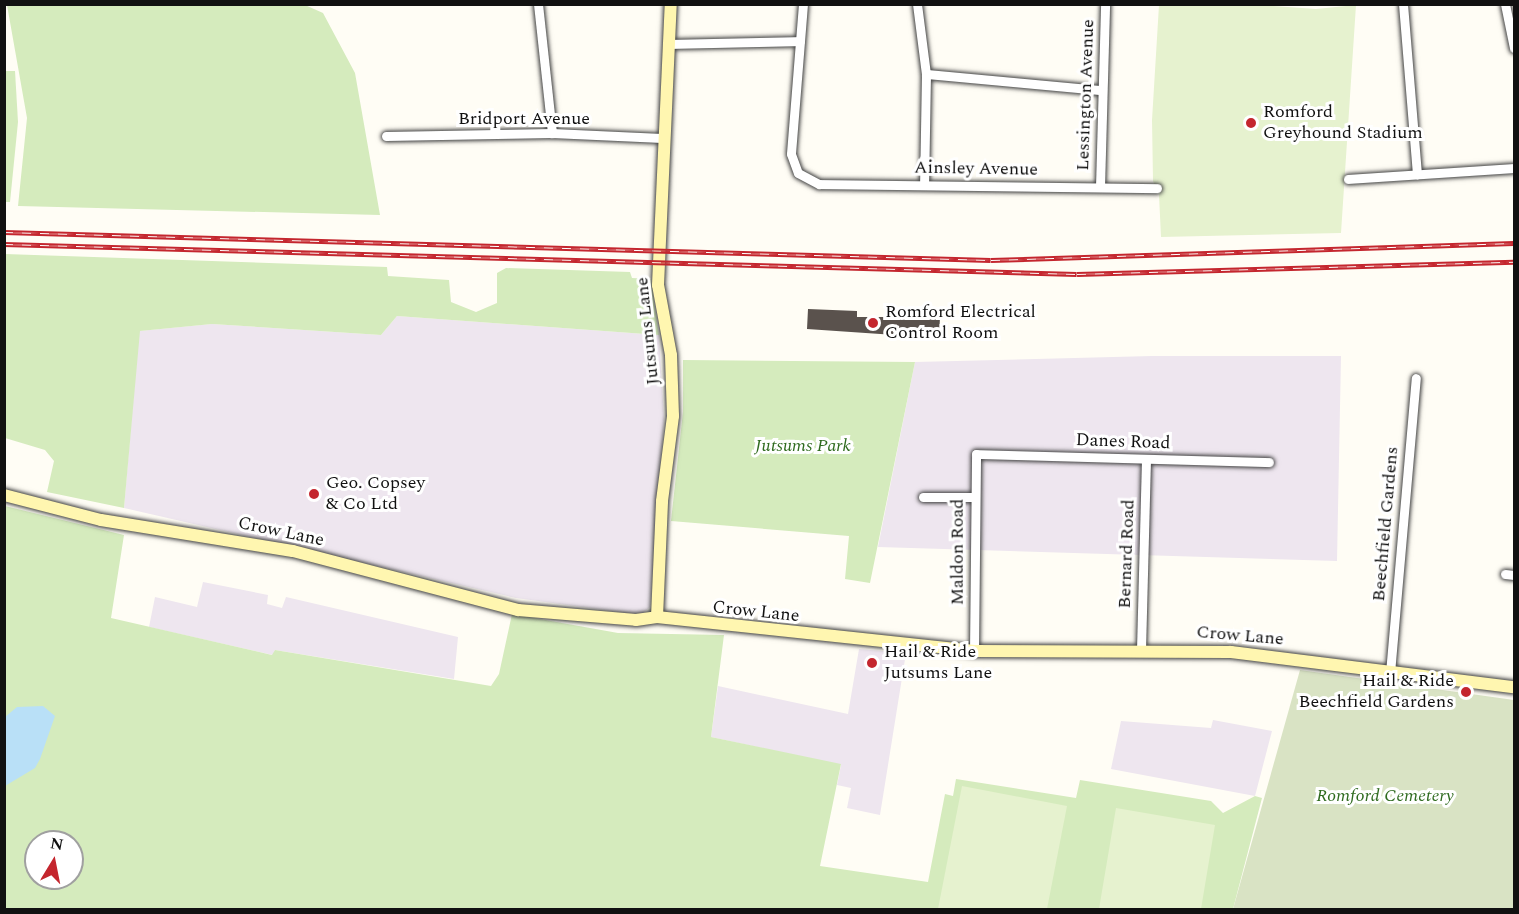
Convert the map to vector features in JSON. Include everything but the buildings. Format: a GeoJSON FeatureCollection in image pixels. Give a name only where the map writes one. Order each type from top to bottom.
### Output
{"type":"FeatureCollection","features":[{"type":"Feature","properties":{"kind":"street"},"geometry":{"type":"LineString","coordinates":[[538,4],[552,133]]}},
{"type":"Feature","properties":{"kind":"street","name":"Jutsums Lane"},"geometry":{"type":"LineString","coordinates":[[657,617],[662,501],[673,416],[671,355],[658,285],[662,138],[672,45],[671,4]]}},
{"type":"Feature","properties":{"kind":"street"},"geometry":{"type":"LineString","coordinates":[[672,45],[800,41],[803,4]]}},
{"type":"Feature","properties":{"kind":"street"},"geometry":{"type":"LineString","coordinates":[[916,4],[926,74],[924,184]]}},
{"type":"Feature","properties":{"kind":"street","name":"Lessington Avenue"},"geometry":{"type":"LineString","coordinates":[[1100,187],[1100,90],[1105,4]]}},
{"type":"Feature","properties":{"kind":"street"},"geometry":{"type":"LineString","coordinates":[[1403,4],[1417,174]]}},
{"type":"Feature","properties":{"kind":"street"},"geometry":{"type":"LineString","coordinates":[[1505,4],[1515,48]]}},
{"type":"Feature","properties":{"kind":"street","name":"Ainsley Avenue"},"geometry":{"type":"LineString","coordinates":[[800,41],[790,154],[798,173],[819,184],[1157,188]]}},
{"type":"Feature","properties":{"kind":"street"},"geometry":{"type":"LineString","coordinates":[[926,74],[1100,90]]}},
{"type":"Feature","properties":{"kind":"street","name":"Bridport Avenue"},"geometry":{"type":"LineString","coordinates":[[386,136],[552,133],[662,138]]}},
{"type":"Feature","properties":{"kind":"street"},"geometry":{"type":"LineString","coordinates":[[1348,179],[1515,168]]}},
{"type":"Feature","properties":{"kind":"street","name":"Beechfield Gardens"},"geometry":{"type":"LineString","coordinates":[[1390,673],[1416,378]]}},
{"type":"Feature","properties":{"kind":"street","name":"Danes Road"},"geometry":{"type":"LineString","coordinates":[[976,454],[1269,462]]}},
{"type":"Feature","properties":{"kind":"street","name":"Maldon Road"},"geometry":{"type":"LineString","coordinates":[[974,651],[976,454]]}},
{"type":"Feature","properties":{"kind":"street","name":"Bernard Road"},"geometry":{"type":"LineString","coordinates":[[1141,650],[1146,460]]}},
{"type":"Feature","properties":{"kind":"street","name":"Crow Lane"},"geometry":{"type":"LineString","coordinates":[[4,495],[101,520],[293,551],[518,609],[636,620],[657,617],[974,651],[1141,650],[1239,653],[1515,687]]}},
{"type":"Feature","properties":{"kind":"street"},"geometry":{"type":"LineString","coordinates":[[923,496],[975,497]]}},
{"type":"Feature","properties":{"kind":"shaded area"},"geometry":{"type":"Polygon","coordinates":[[[397,316],[659,335],[664,419],[650,607],[641,615],[516,598],[124,508],[139,331],[212,324],[381,335],[397,316]]]}},
{"type":"Feature","properties":{"kind":"shaded area"},"geometry":{"type":"Polygon","coordinates":[[[1152,356],[1341,356],[1337,561],[878,547],[915,362],[1152,356]]]}},
{"type":"Feature","properties":{"kind":"shaded area"},"geometry":{"type":"Polygon","coordinates":[[[203,582],[268,595],[267,604],[282,608],[286,597],[458,637],[454,679],[275,650],[273,655],[149,627],[155,597],[197,607],[203,582]]]}},
{"type":"Feature","properties":{"kind":"shaded area"},"geometry":{"type":"Polygon","coordinates":[[[859,649],[906,653],[880,815],[847,808],[851,788],[837,785],[841,765],[711,737],[718,686],[848,714],[859,649]]]}},
{"type":"Feature","properties":{"kind":"shaded area"},"geometry":{"type":"Polygon","coordinates":[[[1213,720],[1272,731],[1255,796],[1111,769],[1121,721],[1211,728],[1213,720]]]}},
{"type":"Feature","properties":{"kind":"green space","name":"Romford Greyhound Stadium"},"geometry":{"type":"Polygon","coordinates":[[[1247,4],[1316,9],[1356,5],[1341,233],[1161,237],[1159,195],[1153,181],[1152,120],[1159,5],[1247,4]]]}},
{"type":"Feature","properties":{"kind":"green space"},"geometry":{"type":"Polygon","coordinates":[[[7,5],[305,5],[323,13],[355,73],[380,215],[18,206],[27,118],[7,5]]]}},
{"type":"Feature","properties":{"kind":"green space"},"geometry":{"type":"Polygon","coordinates":[[[4,71],[15,71],[18,122],[10,202],[4,202],[4,71]]]}},
{"type":"Feature","properties":{"kind":"green space"},"geometry":{"type":"Polygon","coordinates":[[[5,254],[387,267],[388,276],[449,280],[451,302],[476,312],[497,303],[497,273],[506,268],[630,272],[632,278],[651,279],[659,335],[397,316],[381,335],[212,324],[140,331],[124,508],[47,492],[54,461],[45,450],[5,438],[5,254]]]}},
{"type":"Feature","properties":{"kind":"green space","name":"Jutsums Park"},"geometry":{"type":"Polygon","coordinates":[[[683,360],[915,362],[870,583],[845,579],[849,536],[671,521],[683,412],[683,360]]]}},
{"type":"Feature","properties":{"kind":"green space"},"geometry":{"type":"Polygon","coordinates":[[[5,506],[124,535],[111,618],[272,655],[275,650],[491,686],[499,674],[512,614],[618,633],[724,635],[711,737],[841,764],[820,866],[928,882],[945,794],[953,796],[956,779],[1076,798],[1080,780],[1211,801],[1223,813],[1255,796],[1262,798],[1233,909],[5,910],[5,506]]]}},
{"type":"Feature","properties":{"kind":"green space","name":"Romford Cemetery"},"geometry":{"type":"Polygon","coordinates":[[[1300,670],[1514,700],[1514,909],[1233,909],[1300,670]]]}},
{"type":"Feature","properties":{"kind":"green space"},"geometry":{"type":"Polygon","coordinates":[[[962,786],[1067,806],[1047,909],[938,909],[962,786]]]}},
{"type":"Feature","properties":{"kind":"green space"},"geometry":{"type":"Polygon","coordinates":[[[1116,808],[1215,825],[1201,909],[1099,909],[1116,808]]]}},
{"type":"Feature","properties":{"kind":"water"},"geometry":{"type":"Polygon","coordinates":[[[43,706],[55,716],[40,759],[35,768],[5,786],[5,717],[17,707],[43,706]]]}},
{"type":"Feature","properties":{"kind":"railway"},"geometry":{"type":"LineString","coordinates":[[4,232],[991,260],[1514,243]]}},
{"type":"Feature","properties":{"kind":"railway"},"geometry":{"type":"LineString","coordinates":[[4,244],[1077,274],[1514,262]]}},
{"type":"Feature","properties":{"kind":"place","name":"Romford Greyhound Stadium"},"geometry":{"type":"Point","coordinates":[1251,123]}},
{"type":"Feature","properties":{"kind":"place","name":"Romford Electrical Control Room"},"geometry":{"type":"Point","coordinates":[873,323]}},
{"type":"Feature","properties":{"kind":"place","name":"Geo. Copsey & Co Ltd"},"geometry":{"type":"Point","coordinates":[314,494]}},
{"type":"Feature","properties":{"kind":"place","name":"Hail & Ride Jutsums Lane"},"geometry":{"type":"Point","coordinates":[872,663]}},
{"type":"Feature","properties":{"kind":"place","name":"Hail & Ride Beechfield Gardens"},"geometry":{"type":"Point","coordinates":[1466,692]}}]}
